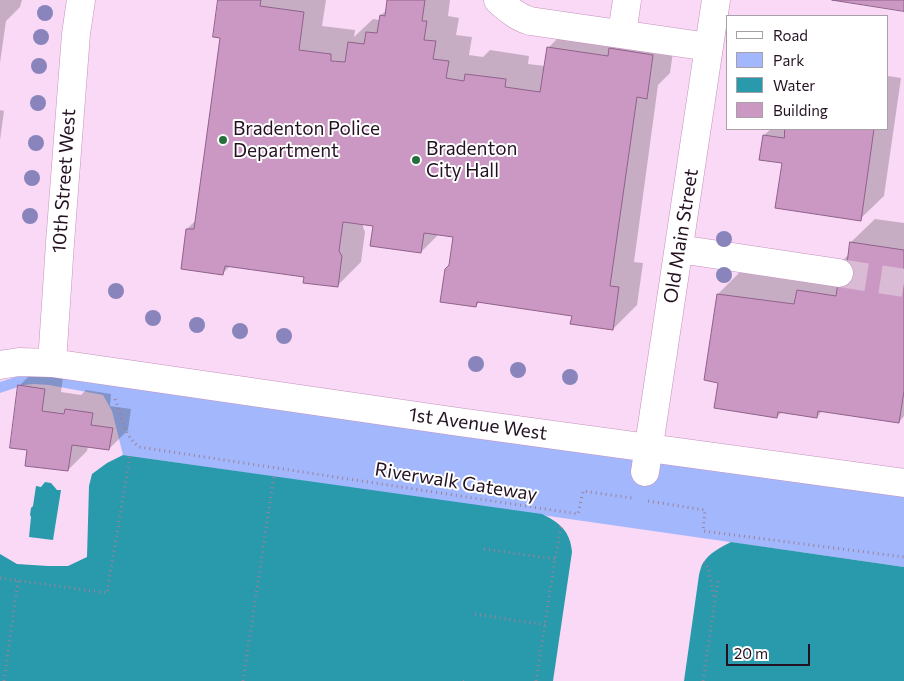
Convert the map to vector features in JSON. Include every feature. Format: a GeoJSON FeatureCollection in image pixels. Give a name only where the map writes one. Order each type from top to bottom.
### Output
{"type":"FeatureCollection","features":[{"type":"Feature","properties":{"kind":"street","name":"10th Street West"},"geometry":{"type":"LineString","coordinates":[[52,363],[76,34],[81,0]]}},
{"type":"Feature","properties":{"kind":"street"},"geometry":{"type":"LineString","coordinates":[[498,0],[511,11],[530,21],[709,47]]}},
{"type":"Feature","properties":{"kind":"street"},"geometry":{"type":"LineString","coordinates":[[622,34],[627,0]]}},
{"type":"Feature","properties":{"kind":"street","name":"Old Main Street"},"geometry":{"type":"LineString","coordinates":[[647,460],[716,0]]}},
{"type":"Feature","properties":{"kind":"street"},"geometry":{"type":"LineString","coordinates":[[679,250],[839,273]]}},
{"type":"Feature","properties":{"kind":"street","name":"1st Avenue West"},"geometry":{"type":"LineString","coordinates":[[0,364],[19,362],[52,363],[647,460],[904,483]]}},
{"type":"Feature","properties":{"kind":"path","name":"Riverwalk Gateway"},"geometry":{"type":"LineString","coordinates":[[113,395],[128,436],[138,447],[578,514],[583,491],[635,499]]}},
{"type":"Feature","properties":{"kind":"path"},"geometry":{"type":"LineString","coordinates":[[0,578],[107,593],[130,456]]}},
{"type":"Feature","properties":{"kind":"path"},"geometry":{"type":"LineString","coordinates":[[243,681],[274,476]]}},
{"type":"Feature","properties":{"kind":"path"},"geometry":{"type":"LineString","coordinates":[[645,500],[705,510],[703,531],[904,557]]}},
{"type":"Feature","properties":{"kind":"path"},"geometry":{"type":"LineString","coordinates":[[536,681],[561,526]]}},
{"type":"Feature","properties":{"kind":"path"},"geometry":{"type":"LineString","coordinates":[[484,549],[555,559]]}},
{"type":"Feature","properties":{"kind":"path"},"geometry":{"type":"LineString","coordinates":[[704,562],[708,567],[714,596],[714,609]]}},
{"type":"Feature","properties":{"kind":"path"},"geometry":{"type":"LineString","coordinates":[[703,681],[718,580]]}},
{"type":"Feature","properties":{"kind":"path"},"geometry":{"type":"LineString","coordinates":[[4,681],[18,581]]}},
{"type":"Feature","properties":{"kind":"path"},"geometry":{"type":"LineString","coordinates":[[475,614],[545,625]]}},
{"type":"Feature","properties":{"kind":"green space"},"geometry":{"type":"Polygon","coordinates":[[[25,374],[904,484],[904,567],[123,455],[112,411],[103,395],[34,384],[24,385],[0,393],[0,382],[25,374]]]}},
{"type":"Feature","properties":{"kind":"water"},"geometry":{"type":"Polygon","coordinates":[[[123,455],[542,514],[563,528],[569,538],[572,552],[553,681],[0,681],[0,554],[17,564],[48,566],[68,566],[87,557],[89,486],[92,474],[107,463],[123,455]]]}},
{"type":"Feature","properties":{"kind":"water"},"geometry":{"type":"Polygon","coordinates":[[[45,482],[51,483],[57,490],[61,490],[53,540],[29,537],[30,515],[36,486],[41,487],[45,482]]]}},
{"type":"Feature","properties":{"kind":"water"},"geometry":{"type":"Polygon","coordinates":[[[731,542],[904,567],[904,681],[684,681],[702,564],[712,553],[731,542]]]}},
{"type":"Feature","properties":{"kind":"building","name":"Bradenton City Hall"},"geometry":{"type":"Polygon","coordinates":[[[218,0],[261,0],[260,6],[304,12],[299,50],[331,54],[331,61],[345,62],[348,42],[364,44],[366,32],[377,33],[380,15],[385,16],[387,0],[425,0],[422,21],[427,21],[424,40],[436,41],[433,59],[449,61],[446,78],[464,81],[465,74],[506,79],[505,87],[540,92],[547,47],[608,56],[609,48],[653,55],[647,99],[637,97],[610,286],[619,287],[613,330],[570,324],[572,316],[477,302],[476,307],[440,302],[445,269],[449,265],[453,237],[424,233],[421,253],[370,246],[373,226],[343,222],[339,251],[342,256],[338,287],[303,283],[304,277],[225,266],[223,275],[181,269],[186,229],[194,229],[220,38],[213,37],[218,0]]]}},
{"type":"Feature","properties":{"kind":"building"},"geometry":{"type":"Polygon","coordinates":[[[832,0],[904,0],[904,11],[832,0]]]}},
{"type":"Feature","properties":{"kind":"building"},"geometry":{"type":"Polygon","coordinates":[[[785,130],[874,130],[861,221],[775,208],[782,163],[759,160],[763,135],[784,138],[785,130]]]}},
{"type":"Feature","properties":{"kind":"building"},"geometry":{"type":"Polygon","coordinates":[[[850,242],[904,250],[904,391],[899,423],[818,411],[817,418],[778,412],[777,418],[714,408],[718,383],[704,380],[717,294],[794,304],[797,290],[836,296],[841,260],[847,261],[850,242]]]}},
{"type":"Feature","properties":{"kind":"building"},"geometry":{"type":"Polygon","coordinates":[[[18,385],[45,389],[42,411],[64,414],[65,409],[93,413],[91,425],[113,428],[109,450],[72,445],[68,471],[25,466],[27,450],[10,448],[18,385]]]}},
{"type":"Feature","properties":{"kind":"tunnel"},"geometry":{"type":"LineString","coordinates":[[839,273],[904,283]]}},
{"type":"Feature","properties":{"kind":"place","name":"Bradenton Police Department"},"geometry":{"type":"Point","coordinates":[223,140]}},
{"type":"Feature","properties":{"kind":"place","name":"Bradenton City Hall"},"geometry":{"type":"Point","coordinates":[416,160]}}]}
